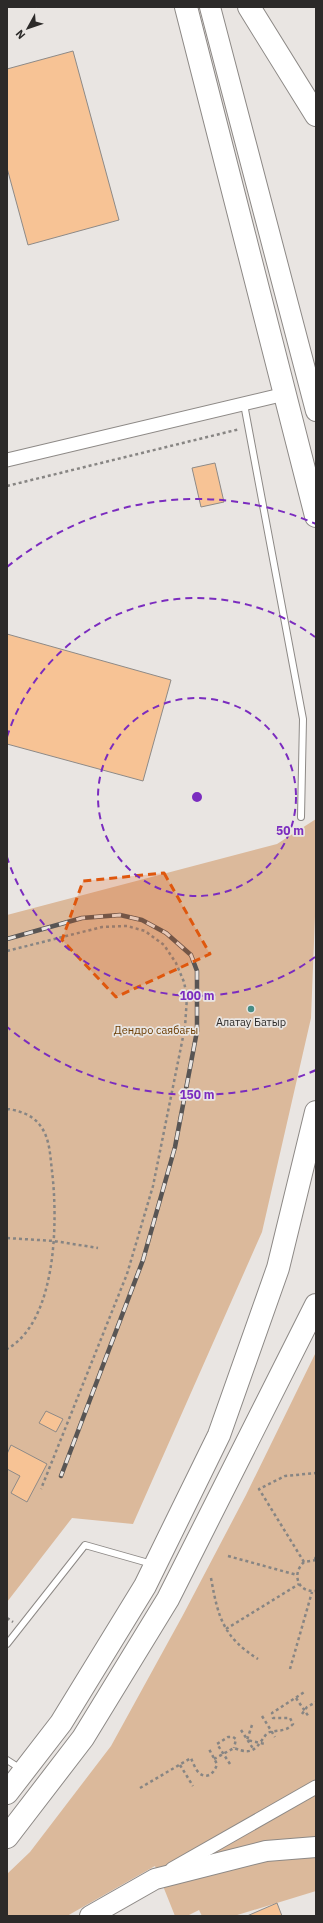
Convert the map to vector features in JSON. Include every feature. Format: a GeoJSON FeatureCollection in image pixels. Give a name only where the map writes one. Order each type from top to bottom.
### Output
{"type":"FeatureCollection","features":[{"type":"Feature","properties":{"kind":"highway"},"geometry":{"type":"LineString","coordinates":[[186,7],[316,516]]}},
{"type":"Feature","properties":{"kind":"highway"},"geometry":{"type":"LineString","coordinates":[[249,7],[316,115]]}},
{"type":"Feature","properties":{"kind":"highway"},"geometry":{"type":"LineString","coordinates":[[7,1793],[16,1765],[61,1723],[145,1586],[222,1427],[278,1268],[316,1112]]}},
{"type":"Feature","properties":{"kind":"highway"},"geometry":{"type":"LineString","coordinates":[[7,1837],[83,1738],[168,1599],[316,1305]]}},
{"type":"Feature","properties":{"kind":"main road"},"geometry":{"type":"LineString","coordinates":[[210,7],[316,411]]}},
{"type":"Feature","properties":{"kind":"main road"},"geometry":{"type":"LineString","coordinates":[[90,1916],[155,1879],[266,1851],[316,1846]]}},
{"type":"Feature","properties":{"kind":"street"},"geometry":{"type":"LineString","coordinates":[[7,460],[285,394]]}},
{"type":"Feature","properties":{"kind":"street"},"geometry":{"type":"LineString","coordinates":[[155,1879],[316,1787]]}},
{"type":"Feature","properties":{"kind":"lane"},"geometry":{"type":"LineString","coordinates":[[244,404],[303,720],[301,817]]}},
{"type":"Feature","properties":{"kind":"lane"},"geometry":{"type":"LineString","coordinates":[[7,1644],[85,1545],[155,1565]]}},
{"type":"Feature","properties":{"kind":"path"},"geometry":{"type":"LineString","coordinates":[[7,486],[248,427]]}},
{"type":"Feature","properties":{"kind":"path"},"geometry":{"type":"LineString","coordinates":[[7,951],[102,927],[127,926],[145,931],[164,945],[176,963],[182,976],[187,997],[185,1028],[153,1186],[127,1274],[41,1489]]}},
{"type":"Feature","properties":{"kind":"path"},"geometry":{"type":"LineString","coordinates":[[7,1109],[31,1116],[39,1124],[47,1136],[55,1196],[54,1252],[42,1302],[31,1328],[7,1350]]}},
{"type":"Feature","properties":{"kind":"path"},"geometry":{"type":"LineString","coordinates":[[7,1238],[54,1241],[98,1248]]}},
{"type":"Feature","properties":{"kind":"path"},"geometry":{"type":"LineString","coordinates":[[304,1562],[259,1488],[286,1476],[316,1473]]}},
{"type":"Feature","properties":{"kind":"path"},"geometry":{"type":"LineString","coordinates":[[316,1555],[315,1560],[304,1562],[296,1575],[299,1584],[307,1591],[316,1591]]}},
{"type":"Feature","properties":{"kind":"path"},"geometry":{"type":"LineString","coordinates":[[228,1556],[296,1575]]}},
{"type":"Feature","properties":{"kind":"path"},"geometry":{"type":"LineString","coordinates":[[211,1578],[217,1611],[226,1629],[244,1651],[258,1659]]}},
{"type":"Feature","properties":{"kind":"path"},"geometry":{"type":"LineString","coordinates":[[226,1629],[299,1584]]}},
{"type":"Feature","properties":{"kind":"path"},"geometry":{"type":"LineString","coordinates":[[290,1668],[312,1592]]}},
{"type":"Feature","properties":{"kind":"path"},"geometry":{"type":"LineString","coordinates":[[234,1748],[244,1752],[254,1750],[267,1733],[284,1731],[293,1724],[290,1718],[278,1720],[272,1718],[272,1713],[306,1691]]}},
{"type":"Feature","properties":{"kind":"path"},"geometry":{"type":"LineString","coordinates":[[296,1698],[309,1717]]}},
{"type":"Feature","properties":{"kind":"path"},"geometry":{"type":"LineString","coordinates":[[302,1714],[307,1706],[316,1702]]}},
{"type":"Feature","properties":{"kind":"path"},"geometry":{"type":"LineString","coordinates":[[262,1716],[275,1737]]}},
{"type":"Feature","properties":{"kind":"path"},"geometry":{"type":"LineString","coordinates":[[247,1740],[252,1725]]}},
{"type":"Feature","properties":{"kind":"path"},"geometry":{"type":"LineString","coordinates":[[241,1730],[254,1750]]}},
{"type":"Feature","properties":{"kind":"path"},"geometry":{"type":"LineString","coordinates":[[214,1759],[223,1754],[234,1748],[236,1739],[233,1737],[228,1737],[217,1744],[223,1754],[230,1764]]}},
{"type":"Feature","properties":{"kind":"path"},"geometry":{"type":"LineString","coordinates":[[247,1740],[264,1744]]}},
{"type":"Feature","properties":{"kind":"path"},"geometry":{"type":"LineString","coordinates":[[140,1788],[191,1758],[198,1773],[210,1775],[215,1771],[217,1764],[209,1749]]}},
{"type":"Feature","properties":{"kind":"path"},"geometry":{"type":"LineString","coordinates":[[180,1765],[192,1786]]}},
{"type":"Feature","properties":{"kind":"highlighted area"},"geometry":{"type":"Polygon","coordinates":[[[164,873],[210,954],[116,997],[62,940],[83,881],[164,873]]]}},
{"type":"Feature","properties":{"kind":"green space","name":"Дендро саябағы"},"geometry":{"type":"Polygon","coordinates":[[[316,819],[316,891],[311,1018],[262,1232],[133,1524],[72,1518],[7,1602],[7,915],[277,844],[316,819]]]}},
{"type":"Feature","properties":{"kind":"green space"},"geometry":{"type":"Polygon","coordinates":[[[316,1352],[316,1891],[234,1916],[202,1916],[199,1910],[187,1916],[175,1916],[155,1866],[67,1916],[7,1916],[7,1874],[30,1852],[111,1746],[183,1615],[246,1495],[316,1352]]]}},
{"type":"Feature","properties":{"kind":"building"},"geometry":{"type":"Polygon","coordinates":[[[73,51],[119,220],[28,245],[7,168],[7,69],[73,51]]]}},
{"type":"Feature","properties":{"kind":"building"},"geometry":{"type":"Polygon","coordinates":[[[215,463],[224,502],[201,507],[192,468],[215,463]]]}},
{"type":"Feature","properties":{"kind":"building"},"geometry":{"type":"Polygon","coordinates":[[[7,634],[171,680],[143,781],[7,744],[7,634]]]}},
{"type":"Feature","properties":{"kind":"building"},"geometry":{"type":"Polygon","coordinates":[[[46,1411],[63,1419],[56,1432],[39,1423],[46,1411]]]}},
{"type":"Feature","properties":{"kind":"building"},"geometry":{"type":"Polygon","coordinates":[[[11,1445],[47,1464],[27,1502],[11,1493],[20,1476],[7,1469],[7,1454],[11,1445]]]}},
{"type":"Feature","properties":{"kind":"building"},"geometry":{"type":"Polygon","coordinates":[[[277,1903],[282,1916],[247,1916],[277,1903]]]}},
{"type":"Feature","properties":{"kind":"railway"},"geometry":{"type":"LineString","coordinates":[[7,939],[82,918],[120,915],[142,920],[166,933],[191,955],[197,971],[197,1031],[175,1147],[143,1260],[61,1476]]}},
{"type":"Feature","properties":{"kind":"place","name":"Алатау Батыр"},"geometry":{"type":"Point","coordinates":[251,1009]}}]}
